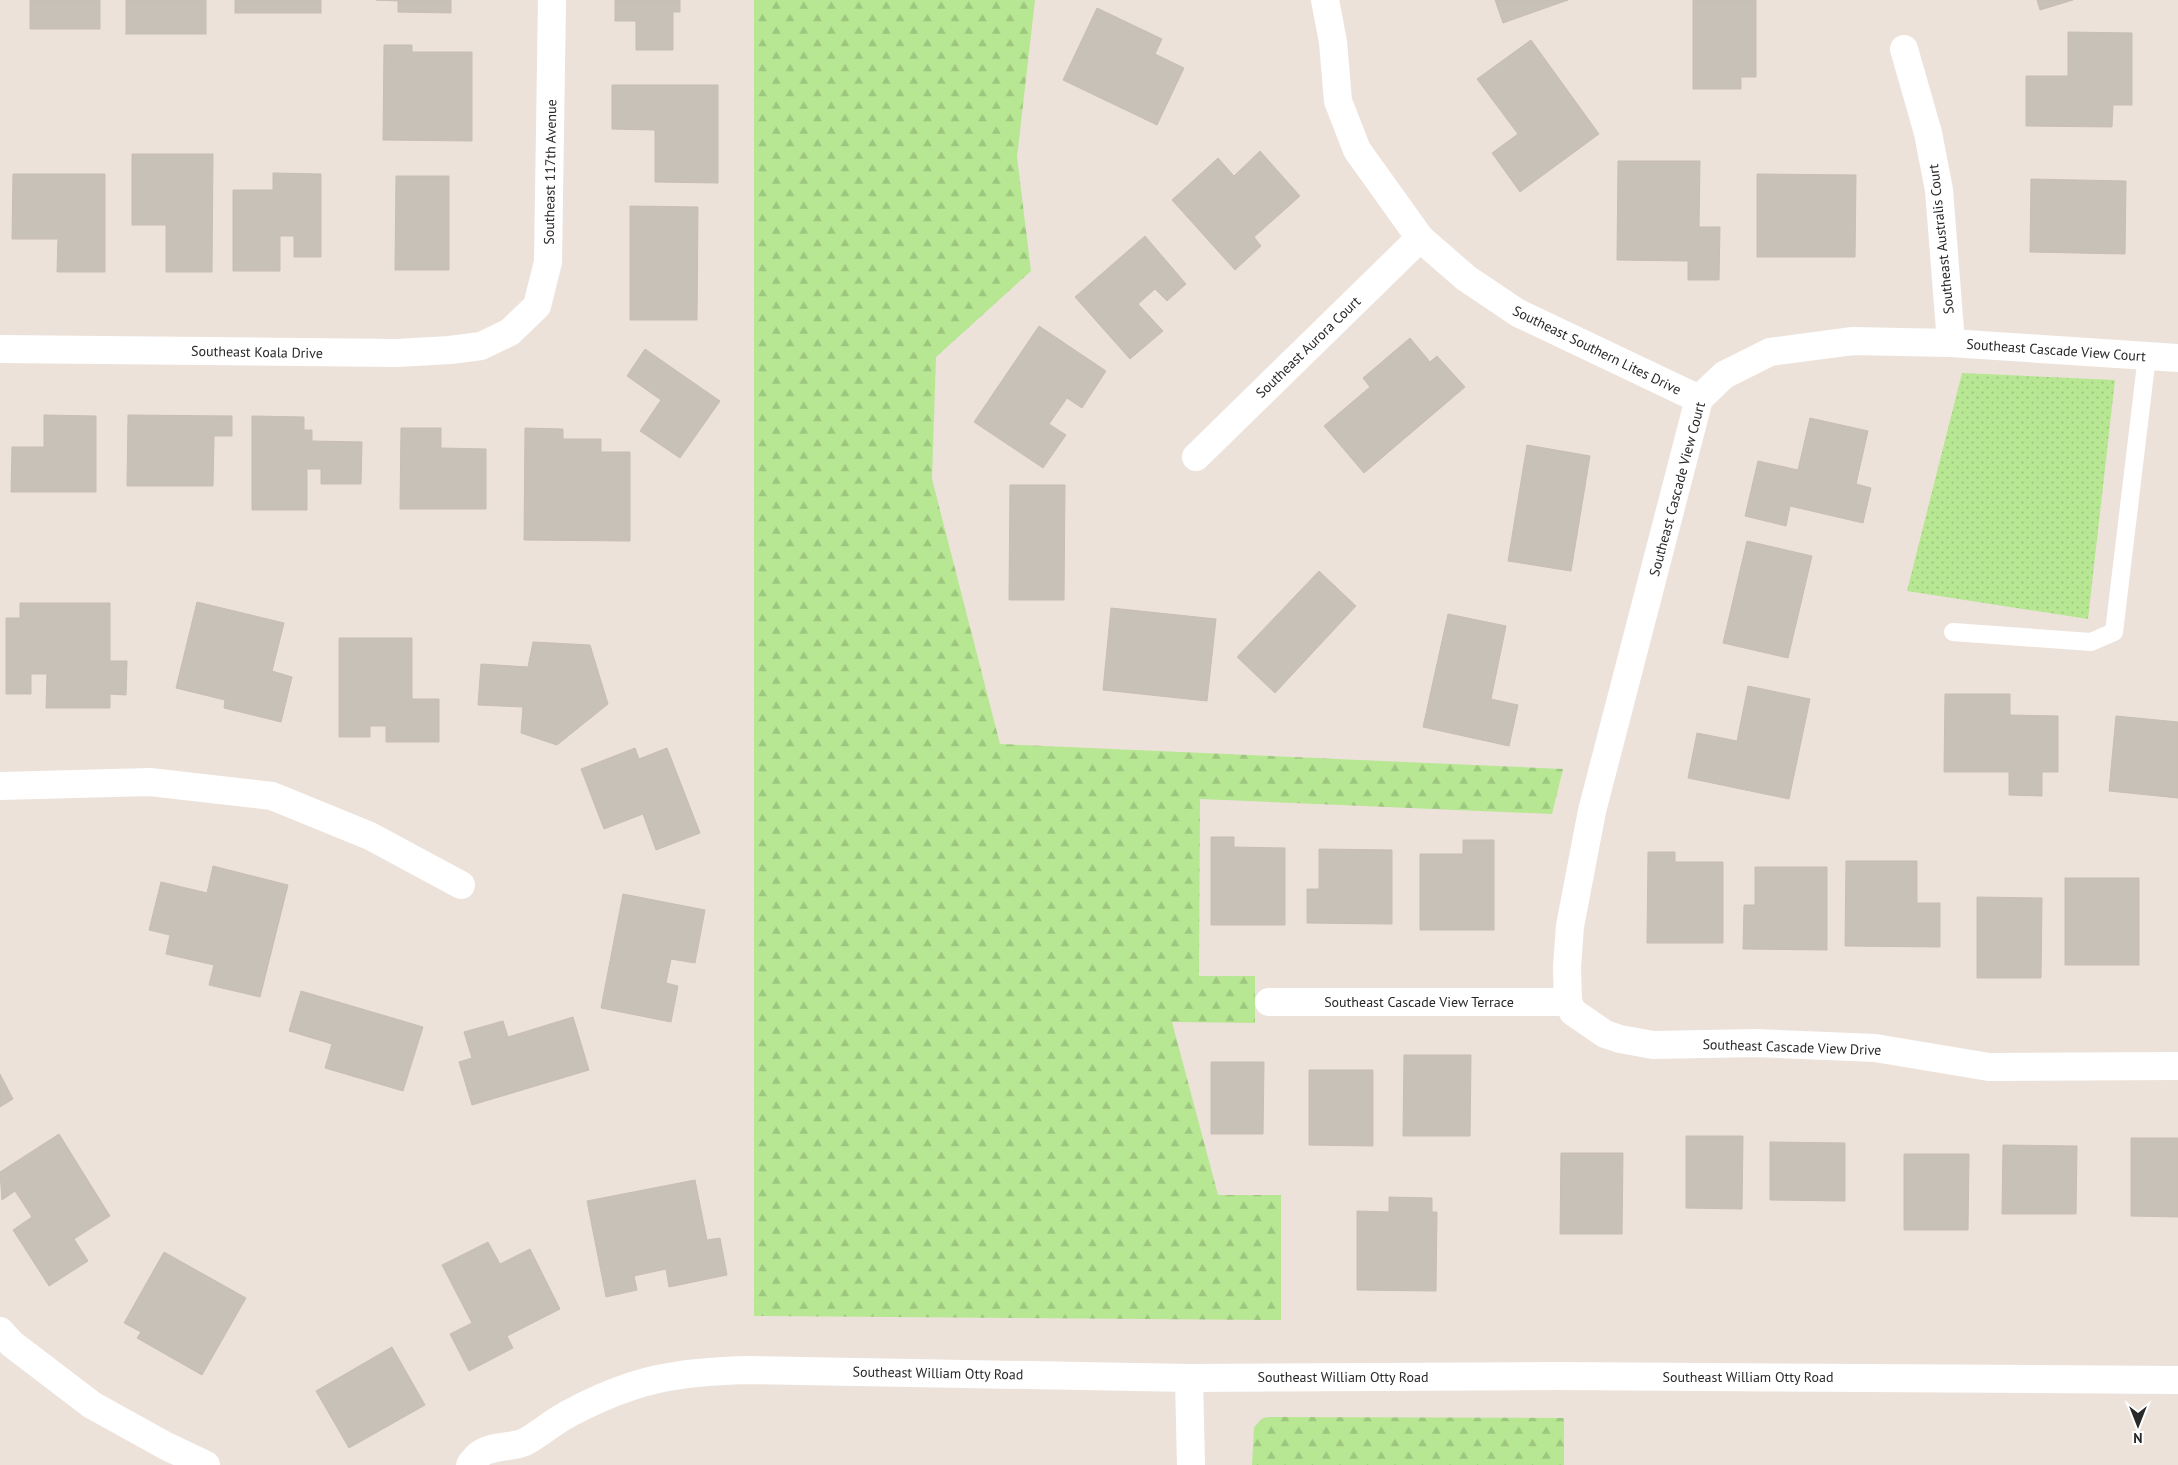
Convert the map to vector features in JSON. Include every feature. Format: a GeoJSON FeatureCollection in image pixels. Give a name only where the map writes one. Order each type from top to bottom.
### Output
{"type":"FeatureCollection","features":[{"type":"Feature","properties":{"kind":"street","name":"Southeast 117th Avenue"},"geometry":{"type":"LineString","coordinates":[[510,332],[537,306],[548,262],[552,0]]}},
{"type":"Feature","properties":{"kind":"street","name":"Southeast Southern Lites Drive"},"geometry":{"type":"LineString","coordinates":[[1325,0],[1333,42],[1338,101],[1358,150],[1420,238],[1466,278],[1518,313],[1699,399]]}},
{"type":"Feature","properties":{"kind":"street","name":"Southeast Australis Court"},"geometry":{"type":"LineString","coordinates":[[1904,49],[1928,133],[1939,190],[1951,343]]}},
{"type":"Feature","properties":{"kind":"street","name":"Southeast Aurora Court"},"geometry":{"type":"LineString","coordinates":[[1196,457],[1420,238]]}},
{"type":"Feature","properties":{"kind":"street","name":"Southeast Koala Drive"},"geometry":{"type":"LineString","coordinates":[[0,350],[397,353],[481,346],[510,332]]}},
{"type":"Feature","properties":{"kind":"street","name":"Southeast Cascade View Court"},"geometry":{"type":"LineString","coordinates":[[1568,1002],[1567,967],[1570,926],[1592,811],[1699,399],[1724,375],[1770,352],[1853,341],[1951,343],[2178,358]]}},
{"type":"Feature","properties":{"kind":"street"},"geometry":{"type":"LineString","coordinates":[[0,786],[150,782],[272,796],[370,836],[462,885]]}},
{"type":"Feature","properties":{"kind":"street","name":"Southeast Cascade View Terrace"},"geometry":{"type":"LineString","coordinates":[[1269,1002],[1568,1002]]}},
{"type":"Feature","properties":{"kind":"street","name":"Southeast Cascade View Drive"},"geometry":{"type":"LineString","coordinates":[[1568,1002],[1573,1012],[1606,1034],[1620,1039],[1653,1045],[1756,1043],[1874,1048],[1989,1067],[2178,1066]]}},
{"type":"Feature","properties":{"kind":"street"},"geometry":{"type":"LineString","coordinates":[[4,1344],[92,1405],[166,1446],[206,1465]]}},
{"type":"Feature","properties":{"kind":"street","name":"Southeast William Otty Road"},"geometry":{"type":"LineString","coordinates":[[470,1465],[481,1453],[519,1454],[568,1414],[609,1394],[642,1381],[685,1373],[747,1370],[1189,1378],[1566,1376],[2178,1380]]}},
{"type":"Feature","properties":{"kind":"street"},"geometry":{"type":"LineString","coordinates":[[1189,1378],[1191,1465]]}},
{"type":"Feature","properties":{"kind":"lane"},"geometry":{"type":"LineString","coordinates":[[1953,632],[2090,642],[2114,632],[2147,356]]}},
{"type":"Feature","properties":{"kind":"green space"},"geometry":{"type":"Polygon","coordinates":[[[754,0],[1035,0],[1017,157],[1031,271],[936,357],[932,479],[1000,744],[1563,769],[1552,814],[1200,799],[1199,976],[1255,976],[1255,1023],[1172,1022],[1218,1195],[1281,1195],[1281,1320],[754,1316],[754,0]]]}},
{"type":"Feature","properties":{"kind":"green space"},"geometry":{"type":"Polygon","coordinates":[[[1962,373],[2115,380],[2088,619],[1907,591],[1962,373]]]}},
{"type":"Feature","properties":{"kind":"green space"},"geometry":{"type":"Polygon","coordinates":[[[1263,1418],[1564,1418],[1564,1465],[1252,1465],[1254,1427],[1263,1418]]]}},
{"type":"Feature","properties":{"kind":"building"},"geometry":{"type":"Polygon","coordinates":[[[30,0],[100,0],[100,29],[30,29],[30,0]]]}},
{"type":"Feature","properties":{"kind":"building"},"geometry":{"type":"Polygon","coordinates":[[[126,0],[206,0],[206,34],[126,34],[126,0]]]}},
{"type":"Feature","properties":{"kind":"building"},"geometry":{"type":"Polygon","coordinates":[[[235,0],[321,0],[321,13],[235,13],[235,0]]]}},
{"type":"Feature","properties":{"kind":"building"},"geometry":{"type":"Polygon","coordinates":[[[376,0],[451,0],[451,13],[398,12],[398,1],[376,0]]]}},
{"type":"Feature","properties":{"kind":"building"},"geometry":{"type":"Polygon","coordinates":[[[615,0],[680,0],[680,12],[673,12],[673,50],[636,50],[636,21],[615,21],[615,0]]]}},
{"type":"Feature","properties":{"kind":"building"},"geometry":{"type":"Polygon","coordinates":[[[1495,0],[1568,0],[1503,23],[1495,0]]]}},
{"type":"Feature","properties":{"kind":"building"},"geometry":{"type":"Polygon","coordinates":[[[1693,0],[1756,0],[1756,77],[1741,77],[1741,89],[1693,89],[1693,0]]]}},
{"type":"Feature","properties":{"kind":"building"},"geometry":{"type":"Polygon","coordinates":[[[2037,0],[2073,0],[2040,10],[2037,0]]]}},
{"type":"Feature","properties":{"kind":"building"},"geometry":{"type":"Polygon","coordinates":[[[1097,8],[1162,39],[1155,54],[1184,68],[1157,125],[1063,80],[1097,8]]]}},
{"type":"Feature","properties":{"kind":"building"},"geometry":{"type":"Polygon","coordinates":[[[2068,32],[2132,33],[2132,105],[2113,105],[2112,127],[2026,126],[2026,76],[2068,76],[2068,32]]]}},
{"type":"Feature","properties":{"kind":"building"},"geometry":{"type":"Polygon","coordinates":[[[1531,40],[1599,134],[1520,192],[1492,153],[1518,134],[1477,79],[1531,40]]]}},
{"type":"Feature","properties":{"kind":"building"},"geometry":{"type":"Polygon","coordinates":[[[384,45],[412,45],[412,52],[472,52],[472,141],[383,140],[384,45]]]}},
{"type":"Feature","properties":{"kind":"building"},"geometry":{"type":"Polygon","coordinates":[[[612,85],[718,85],[718,183],[655,182],[655,130],[612,129],[612,85]]]}},
{"type":"Feature","properties":{"kind":"building"},"geometry":{"type":"Polygon","coordinates":[[[1260,151],[1300,196],[1254,237],[1261,246],[1235,270],[1172,200],[1218,158],[1234,176],[1260,151]]]}},
{"type":"Feature","properties":{"kind":"building"},"geometry":{"type":"Polygon","coordinates":[[[132,154],[213,154],[212,272],[166,272],[166,225],[132,225],[132,154]]]}},
{"type":"Feature","properties":{"kind":"building"},"geometry":{"type":"Polygon","coordinates":[[[1618,161],[1700,161],[1699,227],[1720,227],[1719,280],[1688,280],[1688,261],[1617,260],[1618,161]]]}},
{"type":"Feature","properties":{"kind":"building"},"geometry":{"type":"Polygon","coordinates":[[[273,173],[321,174],[321,257],[294,257],[294,236],[280,236],[280,271],[233,271],[233,190],[273,190],[273,173]]]}},
{"type":"Feature","properties":{"kind":"building"},"geometry":{"type":"Polygon","coordinates":[[[13,174],[105,174],[105,272],[57,272],[58,239],[12,239],[13,174]]]}},
{"type":"Feature","properties":{"kind":"building"},"geometry":{"type":"Polygon","coordinates":[[[1757,174],[1856,175],[1855,257],[1757,257],[1757,174]]]}},
{"type":"Feature","properties":{"kind":"building"},"geometry":{"type":"Polygon","coordinates":[[[396,176],[449,176],[449,270],[395,270],[396,176]]]}},
{"type":"Feature","properties":{"kind":"building"},"geometry":{"type":"Polygon","coordinates":[[[2031,179],[2126,181],[2125,254],[2030,252],[2031,179]]]}},
{"type":"Feature","properties":{"kind":"building"},"geometry":{"type":"Polygon","coordinates":[[[630,206],[698,207],[697,320],[630,320],[630,206]]]}},
{"type":"Feature","properties":{"kind":"building"},"geometry":{"type":"Polygon","coordinates":[[[1145,236],[1186,284],[1167,301],[1155,289],[1138,304],[1163,331],[1130,359],[1075,297],[1145,236]]]}},
{"type":"Feature","properties":{"kind":"building"},"geometry":{"type":"Polygon","coordinates":[[[1039,326],[1106,371],[1082,408],[1067,398],[1049,424],[1066,435],[1043,468],[974,422],[1039,326]]]}},
{"type":"Feature","properties":{"kind":"building"},"geometry":{"type":"Polygon","coordinates":[[[1410,338],[1430,362],[1437,356],[1465,387],[1364,473],[1324,426],[1370,387],[1363,378],[1410,338]]]}},
{"type":"Feature","properties":{"kind":"building"},"geometry":{"type":"Polygon","coordinates":[[[645,349],[720,401],[680,458],[640,431],[661,400],[627,376],[645,349]]]}},
{"type":"Feature","properties":{"kind":"building"},"geometry":{"type":"Polygon","coordinates":[[[44,415],[96,416],[96,492],[11,492],[12,447],[44,447],[44,415]]]}},
{"type":"Feature","properties":{"kind":"building"},"geometry":{"type":"Polygon","coordinates":[[[128,415],[232,416],[232,436],[214,436],[213,486],[127,486],[128,415]]]}},
{"type":"Feature","properties":{"kind":"building"},"geometry":{"type":"Polygon","coordinates":[[[252,416],[304,417],[304,430],[312,430],[312,441],[362,442],[361,484],[321,484],[321,469],[307,469],[307,510],[252,510],[252,416]]]}},
{"type":"Feature","properties":{"kind":"building"},"geometry":{"type":"Polygon","coordinates":[[[1810,418],[1868,431],[1856,484],[1871,488],[1863,523],[1790,506],[1786,526],[1745,516],[1758,461],[1798,470],[1810,418]]]}},
{"type":"Feature","properties":{"kind":"building"},"geometry":{"type":"Polygon","coordinates":[[[401,428],[441,428],[441,448],[486,449],[486,509],[400,509],[401,428]]]}},
{"type":"Feature","properties":{"kind":"building"},"geometry":{"type":"Polygon","coordinates":[[[525,428],[563,429],[563,439],[601,439],[601,452],[630,452],[630,541],[524,540],[525,428]]]}},
{"type":"Feature","properties":{"kind":"building"},"geometry":{"type":"Polygon","coordinates":[[[1527,445],[1590,456],[1571,571],[1508,561],[1527,445]]]}},
{"type":"Feature","properties":{"kind":"building"},"geometry":{"type":"Polygon","coordinates":[[[1010,485],[1065,485],[1064,600],[1009,600],[1010,485]]]}},
{"type":"Feature","properties":{"kind":"building"},"geometry":{"type":"Polygon","coordinates":[[[1747,541],[1812,556],[1788,658],[1723,643],[1747,541]]]}},
{"type":"Feature","properties":{"kind":"building"},"geometry":{"type":"Polygon","coordinates":[[[1319,571],[1356,606],[1275,693],[1237,657],[1319,571]]]}},
{"type":"Feature","properties":{"kind":"building"},"geometry":{"type":"Polygon","coordinates":[[[197,602],[284,623],[272,671],[292,677],[281,722],[224,708],[225,700],[176,688],[197,602]]]}},
{"type":"Feature","properties":{"kind":"building"},"geometry":{"type":"Polygon","coordinates":[[[20,603],[110,603],[110,661],[127,661],[126,695],[110,694],[110,708],[46,708],[47,674],[31,674],[31,694],[6,694],[6,618],[20,618],[20,603]]]}},
{"type":"Feature","properties":{"kind":"building"},"geometry":{"type":"Polygon","coordinates":[[[1111,608],[1216,619],[1207,701],[1103,690],[1111,608]]]}},
{"type":"Feature","properties":{"kind":"building"},"geometry":{"type":"Polygon","coordinates":[[[1448,614],[1506,626],[1491,699],[1518,705],[1509,746],[1423,727],[1448,614]]]}},
{"type":"Feature","properties":{"kind":"building"},"geometry":{"type":"Polygon","coordinates":[[[339,638],[412,638],[412,699],[439,699],[439,742],[386,742],[386,726],[370,726],[370,737],[339,737],[339,638]]]}},
{"type":"Feature","properties":{"kind":"building"},"geometry":{"type":"Polygon","coordinates":[[[533,642],[590,645],[608,704],[557,745],[521,733],[523,707],[478,705],[481,664],[528,667],[533,642]]]}},
{"type":"Feature","properties":{"kind":"building"},"geometry":{"type":"Polygon","coordinates":[[[1748,686],[1810,699],[1789,799],[1688,778],[1697,733],[1737,741],[1748,686]]]}},
{"type":"Feature","properties":{"kind":"building"},"geometry":{"type":"Polygon","coordinates":[[[1945,694],[2010,694],[2010,715],[2058,716],[2058,772],[2042,772],[2042,796],[2009,795],[2009,772],[1944,772],[1945,694]]]}},
{"type":"Feature","properties":{"kind":"building"},"geometry":{"type":"Polygon","coordinates":[[[2116,716],[2178,722],[2178,798],[2109,791],[2116,716]]]}},
{"type":"Feature","properties":{"kind":"building"},"geometry":{"type":"Polygon","coordinates":[[[635,748],[639,759],[667,748],[700,833],[656,850],[643,814],[604,829],[581,769],[635,748]]]}},
{"type":"Feature","properties":{"kind":"building"},"geometry":{"type":"Polygon","coordinates":[[[1211,837],[1234,837],[1234,847],[1285,848],[1285,925],[1211,925],[1211,837]]]}},
{"type":"Feature","properties":{"kind":"building"},"geometry":{"type":"Polygon","coordinates":[[[1463,840],[1494,840],[1494,930],[1420,930],[1420,854],[1463,854],[1463,840]]]}},
{"type":"Feature","properties":{"kind":"building"},"geometry":{"type":"Polygon","coordinates":[[[1319,849],[1392,850],[1392,924],[1307,923],[1307,889],[1319,889],[1319,849]]]}},
{"type":"Feature","properties":{"kind":"building"},"geometry":{"type":"Polygon","coordinates":[[[1648,852],[1675,852],[1675,862],[1723,862],[1723,943],[1647,943],[1648,852]]]}},
{"type":"Feature","properties":{"kind":"building"},"geometry":{"type":"Polygon","coordinates":[[[1846,861],[1917,861],[1917,903],[1940,903],[1940,947],[1845,946],[1846,861]]]}},
{"type":"Feature","properties":{"kind":"building"},"geometry":{"type":"Polygon","coordinates":[[[213,866],[288,885],[260,997],[209,985],[214,965],[166,954],[170,935],[149,930],[161,882],[207,893],[213,866]]]}},
{"type":"Feature","properties":{"kind":"building"},"geometry":{"type":"Polygon","coordinates":[[[1755,867],[1827,867],[1827,950],[1743,949],[1744,905],[1755,905],[1755,867]]]}},
{"type":"Feature","properties":{"kind":"building"},"geometry":{"type":"Polygon","coordinates":[[[2065,878],[2139,878],[2139,965],[2065,965],[2065,878]]]}},
{"type":"Feature","properties":{"kind":"building"},"geometry":{"type":"Polygon","coordinates":[[[623,894],[705,910],[695,963],[671,959],[666,983],[678,986],[671,1022],[601,1008],[623,894]]]}},
{"type":"Feature","properties":{"kind":"building"},"geometry":{"type":"Polygon","coordinates":[[[1977,897],[2042,898],[2041,978],[1977,978],[1977,897]]]}},
{"type":"Feature","properties":{"kind":"building"},"geometry":{"type":"Polygon","coordinates":[[[301,991],[423,1027],[403,1091],[325,1068],[332,1044],[289,1031],[301,991]]]}},
{"type":"Feature","properties":{"kind":"building"},"geometry":{"type":"Polygon","coordinates":[[[573,1017],[589,1070],[472,1105],[459,1062],[472,1058],[464,1032],[503,1021],[508,1037],[573,1017]]]}},
{"type":"Feature","properties":{"kind":"building"},"geometry":{"type":"Polygon","coordinates":[[[1404,1055],[1471,1055],[1470,1136],[1403,1136],[1404,1055]]]}},
{"type":"Feature","properties":{"kind":"building"},"geometry":{"type":"Polygon","coordinates":[[[1211,1062],[1264,1062],[1263,1134],[1211,1134],[1211,1062]]]}},
{"type":"Feature","properties":{"kind":"building"},"geometry":{"type":"Polygon","coordinates":[[[1309,1070],[1373,1070],[1373,1146],[1309,1145],[1309,1070]]]}},
{"type":"Feature","properties":{"kind":"building"},"geometry":{"type":"Polygon","coordinates":[[[0,1074],[13,1099],[0,1107],[0,1074]]]}},
{"type":"Feature","properties":{"kind":"building"},"geometry":{"type":"Polygon","coordinates":[[[59,1134],[110,1216],[74,1239],[88,1261],[49,1286],[13,1230],[32,1217],[15,1191],[2,1200],[0,1172],[59,1134]]]}},
{"type":"Feature","properties":{"kind":"building"},"geometry":{"type":"Polygon","coordinates":[[[1686,1136],[1743,1136],[1742,1209],[1686,1208],[1686,1136]]]}},
{"type":"Feature","properties":{"kind":"building"},"geometry":{"type":"Polygon","coordinates":[[[2131,1138],[2178,1138],[2178,1217],[2131,1216],[2131,1138]]]}},
{"type":"Feature","properties":{"kind":"building"},"geometry":{"type":"Polygon","coordinates":[[[1770,1142],[1845,1143],[1845,1201],[1770,1200],[1770,1142]]]}},
{"type":"Feature","properties":{"kind":"building"},"geometry":{"type":"Polygon","coordinates":[[[2003,1145],[2077,1146],[2076,1214],[2002,1214],[2003,1145]]]}},
{"type":"Feature","properties":{"kind":"building"},"geometry":{"type":"Polygon","coordinates":[[[1561,1153],[1623,1153],[1622,1234],[1560,1234],[1561,1153]]]}},
{"type":"Feature","properties":{"kind":"building"},"geometry":{"type":"Polygon","coordinates":[[[1904,1154],[1969,1154],[1968,1230],[1904,1230],[1904,1154]]]}},
{"type":"Feature","properties":{"kind":"building"},"geometry":{"type":"Polygon","coordinates":[[[695,1180],[707,1240],[720,1238],[727,1275],[669,1287],[666,1269],[634,1276],[637,1290],[606,1297],[587,1201],[695,1180]]]}},
{"type":"Feature","properties":{"kind":"building"},"geometry":{"type":"Polygon","coordinates":[[[1389,1197],[1432,1198],[1432,1212],[1437,1212],[1436,1291],[1357,1290],[1357,1211],[1389,1212],[1389,1197]]]}},
{"type":"Feature","properties":{"kind":"building"},"geometry":{"type":"Polygon","coordinates":[[[488,1242],[500,1264],[530,1249],[560,1309],[507,1336],[513,1348],[469,1371],[450,1334],[472,1323],[442,1265],[488,1242]]]}},
{"type":"Feature","properties":{"kind":"building"},"geometry":{"type":"Polygon","coordinates":[[[164,1252],[246,1298],[202,1375],[137,1338],[141,1332],[124,1323],[164,1252]]]}},
{"type":"Feature","properties":{"kind":"building"},"geometry":{"type":"Polygon","coordinates":[[[392,1347],[425,1405],[349,1448],[316,1391],[392,1347]]]}}]}
